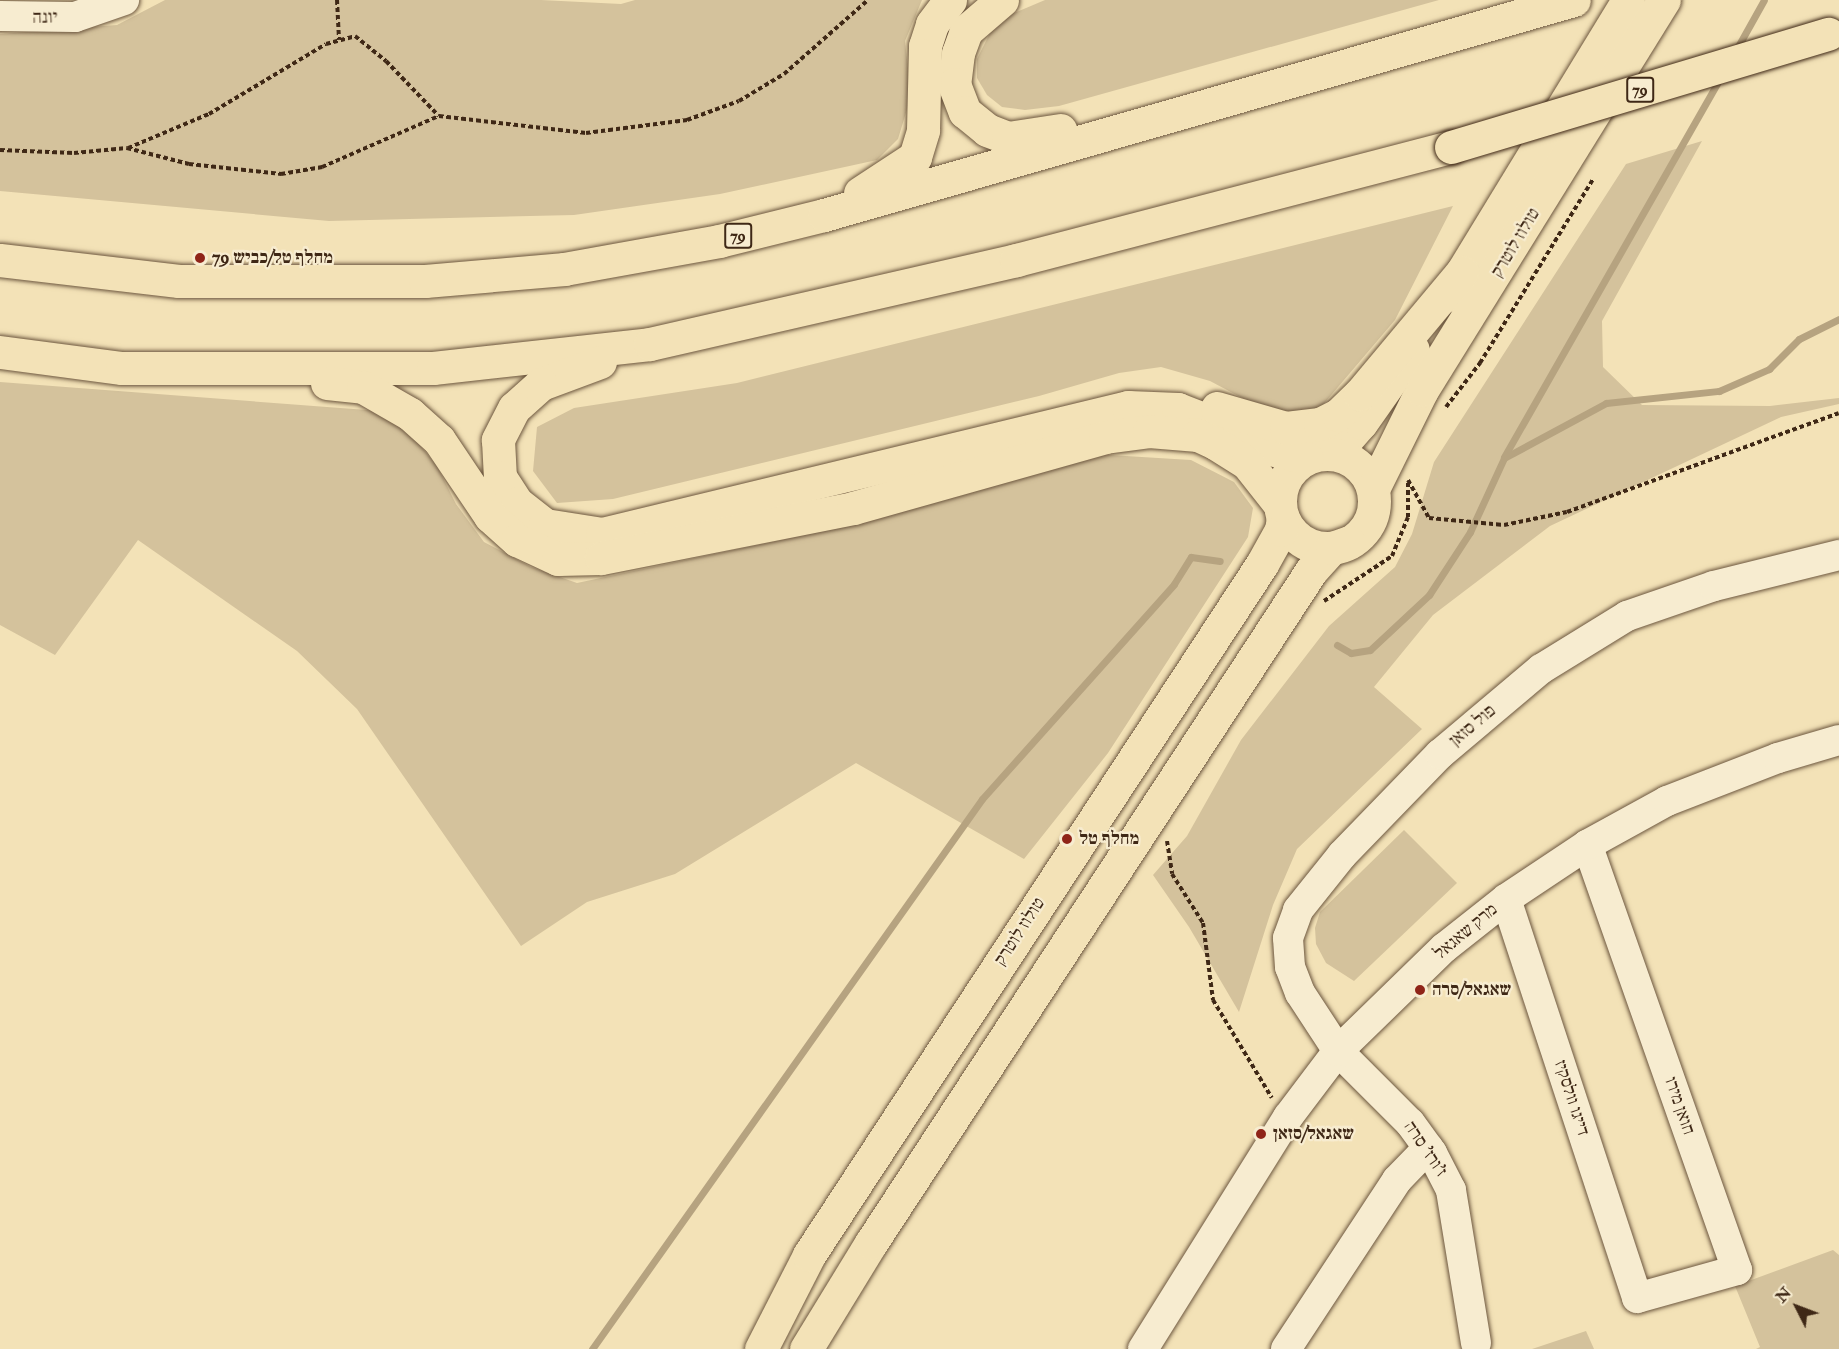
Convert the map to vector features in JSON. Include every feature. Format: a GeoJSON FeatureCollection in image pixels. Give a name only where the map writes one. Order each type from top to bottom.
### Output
{"type":"FeatureCollection","features":[{"type":"Feature","properties":{"kind":"main road"},"geometry":{"type":"LineString","coordinates":[[824,214],[915,157],[923,130],[925,46],[932,24],[950,0]]}},
{"type":"Feature","properties":{"kind":"main road"},"geometry":{"type":"LineString","coordinates":[[1002,0],[966,31],[958,53],[954,84],[966,112],[987,130],[1008,138],[1303,80]]}},
{"type":"Feature","properties":{"kind":"main road","name":"79"},"geometry":{"type":"LineString","coordinates":[[0,260],[179,281],[425,281],[564,269],[719,241],[824,214],[1303,80],[1574,0]]}},
{"type":"Feature","properties":{"kind":"main road","name":"טולוז לוטרק"},"geometry":{"type":"LineString","coordinates":[[1315,456],[1346,440],[1361,423],[1462,272],[1628,0]]}},
{"type":"Feature","properties":{"kind":"main road","name":"טולוז לוטרק"},"geometry":{"type":"LineString","coordinates":[[1373,489],[1422,390],[1664,0]]}},
{"type":"Feature","properties":{"kind":"main road","name":"79"},"geometry":{"type":"LineString","coordinates":[[0,352],[122,368],[433,368],[650,344],[1016,260],[1451,147],[1834,32]]}},
{"type":"Feature","properties":{"kind":"main road"},"geometry":{"type":"LineString","coordinates":[[650,344],[541,384],[514,408],[498,440],[500,477],[517,503],[545,525],[602,534],[1128,407],[1174,402],[1207,405],[1286,428],[1320,424],[1338,415],[1360,394],[1462,272]]}},
{"type":"Feature","properties":{"kind":"main road"},"geometry":{"type":"LineString","coordinates":[[197,369],[363,387],[410,414],[439,440],[490,516],[517,540],[558,559],[601,558],[853,508],[1105,436],[1149,431],[1198,435],[1215,443],[1247,464],[1281,511],[1290,531],[1317,547],[1349,543]]}},
{"type":"Feature","properties":{"kind":"main road"},"geometry":{"type":"LineString","coordinates":[[806,1349],[871,1243],[1311,571],[1332,548],[1349,543],[1370,520],[1373,489],[1368,477],[1349,459],[1315,456],[1258,446],[1224,427],[1178,409],[1128,407]]}},
{"type":"Feature","properties":{"kind":"main road"},"geometry":{"type":"LineString","coordinates":[[1281,511],[1286,477],[1315,456]]}},
{"type":"Feature","properties":{"kind":"main road","name":"טולוז לוטרק"},"geometry":{"type":"LineString","coordinates":[[761,1349],[809,1255],[1262,564],[1281,530],[1281,511]]}},
{"type":"Feature","properties":{"kind":"street","name":"יונה"},"geometry":{"type":"LineString","coordinates":[[0,16],[75,17],[124,0]]}},
{"type":"Feature","properties":{"kind":"street","name":"פול סזאן"},"geometry":{"type":"LineString","coordinates":[[1338,1052],[1300,993],[1290,967],[1288,938],[1298,910],[1342,855],[1440,754],[1541,669],[1627,616],[1714,585],[1839,555]]}},
{"type":"Feature","properties":{"kind":"street","name":"מרק שאגאל"},"geometry":{"type":"LineString","coordinates":[[1143,1349],[1288,1117],[1338,1052],[1444,948],[1506,899],[1587,845],[1666,801],[1778,758],[1839,740]]}},
{"type":"Feature","properties":{"kind":"street","name":"חואן מירו"},"geometry":{"type":"LineString","coordinates":[[1587,845],[1737,1270],[1637,1298]]}},
{"type":"Feature","properties":{"kind":"street","name":"דייגו וולסקיז"},"geometry":{"type":"LineString","coordinates":[[1506,899],[1637,1298]]}},
{"type":"Feature","properties":{"kind":"street","name":"ז'ורז' סרה"},"geometry":{"type":"LineString","coordinates":[[1338,1052],[1428,1148],[1451,1190],[1476,1343]]}},
{"type":"Feature","properties":{"kind":"street"},"geometry":{"type":"LineString","coordinates":[[1286,1349],[1397,1180],[1428,1148]]}},
{"type":"Feature","properties":{"kind":"path"},"geometry":{"type":"LineString","coordinates":[[337,0],[339,40]]}},
{"type":"Feature","properties":{"kind":"path"},"geometry":{"type":"LineString","coordinates":[[127,148],[189,164],[281,174],[322,167],[439,116],[586,133],[687,120],[739,101],[784,74],[868,0]]}},
{"type":"Feature","properties":{"kind":"path"},"geometry":{"type":"LineString","coordinates":[[0,150],[74,153],[127,148],[209,114],[326,44],[355,36],[386,61],[439,116]]}},
{"type":"Feature","properties":{"kind":"path"},"geometry":{"type":"LineString","coordinates":[[1408,479],[1429,518],[1504,525],[1568,512],[1839,413]]}},
{"type":"Feature","properties":{"kind":"path"},"geometry":{"type":"LineString","coordinates":[[1203,923],[1213,1000],[1259,1082],[1288,1117]]}},
{"type":"Feature","properties":{"kind":"shaded area"},"geometry":{"type":"Polygon","coordinates":[[[165,0],[541,0],[621,4],[635,0],[922,0],[905,41],[911,96],[898,139],[877,160],[720,194],[574,215],[329,221],[0,191],[0,34],[117,25],[165,0]]]}},
{"type":"Feature","properties":{"kind":"shaded area"},"geometry":{"type":"Polygon","coordinates":[[[1045,0],[1439,0],[1059,106],[1025,110],[1002,107],[987,95],[977,78],[977,59],[991,31],[1007,16],[1045,0]]]}},
{"type":"Feature","properties":{"kind":"shaded area"},"geometry":{"type":"Polygon","coordinates":[[[1702,141],[1602,321],[1603,367],[1642,405],[1770,406],[1839,398],[1839,404],[1781,417],[1550,526],[1433,615],[1374,687],[1422,729],[1297,849],[1273,905],[1239,1012],[1189,927],[1153,875],[1187,836],[1241,740],[1329,626],[1395,567],[1412,534],[1434,462],[1626,164],[1702,141]]]}},
{"type":"Feature","properties":{"kind":"shaded area"},"geometry":{"type":"Polygon","coordinates":[[[1453,206],[1395,320],[1321,407],[1292,418],[1263,409],[1210,381],[1161,367],[1119,373],[1039,396],[613,499],[557,503],[533,471],[537,427],[574,408],[737,383],[1453,206]]]}},
{"type":"Feature","properties":{"kind":"shaded area"},"geometry":{"type":"Polygon","coordinates":[[[0,382],[380,411],[418,443],[437,466],[456,504],[484,542],[531,567],[577,583],[814,533],[1093,454],[1191,460],[1234,482],[1253,508],[1248,537],[1108,753],[1024,859],[856,763],[675,874],[587,902],[521,946],[357,709],[297,651],[138,540],[55,655],[0,625],[0,382]]]}},
{"type":"Feature","properties":{"kind":"shaded area"},"geometry":{"type":"Polygon","coordinates":[[[1404,830],[1457,883],[1354,981],[1326,963],[1316,944],[1315,928],[1320,912],[1404,830]]]}},
{"type":"Feature","properties":{"kind":"shaded area"},"geometry":{"type":"Polygon","coordinates":[[[1833,1250],[1839,1255],[1839,1349],[1756,1349],[1760,1347],[1735,1286],[1833,1250]]]}},
{"type":"Feature","properties":{"kind":"shaded area"},"geometry":{"type":"Polygon","coordinates":[[[1586,1331],[1594,1349],[1532,1349],[1586,1331]]]}},
{"type":"Feature","properties":{"kind":"waterway"},"geometry":{"type":"LineString","coordinates":[[1736,50],[1764,0]]}},
{"type":"Feature","properties":{"kind":"waterway"},"geometry":{"type":"LineString","coordinates":[[1504,457],[1720,78]]}},
{"type":"Feature","properties":{"kind":"waterway"},"geometry":{"type":"LineString","coordinates":[[1337,645],[1351,653],[1370,650],[1429,595],[1470,532],[1504,458],[1606,403],[1719,391],[1769,369],[1799,339],[1839,319]]}},
{"type":"Feature","properties":{"kind":"waterway"},"geometry":{"type":"LineString","coordinates":[[592,1349],[982,799],[1174,584],[1191,557],[1220,561]]}},
{"type":"Feature","properties":{"kind":"place","name":"מחלף טל/כביש 79"},"geometry":{"type":"Point","coordinates":[200,258]}},
{"type":"Feature","properties":{"kind":"place","name":"מחלף טל"},"geometry":{"type":"Point","coordinates":[1067,839]}},
{"type":"Feature","properties":{"kind":"place","name":"שאגאל/סרה"},"geometry":{"type":"Point","coordinates":[1420,990]}},
{"type":"Feature","properties":{"kind":"place","name":"שאגאל/סזאן"},"geometry":{"type":"Point","coordinates":[1261,1134]}}]}
